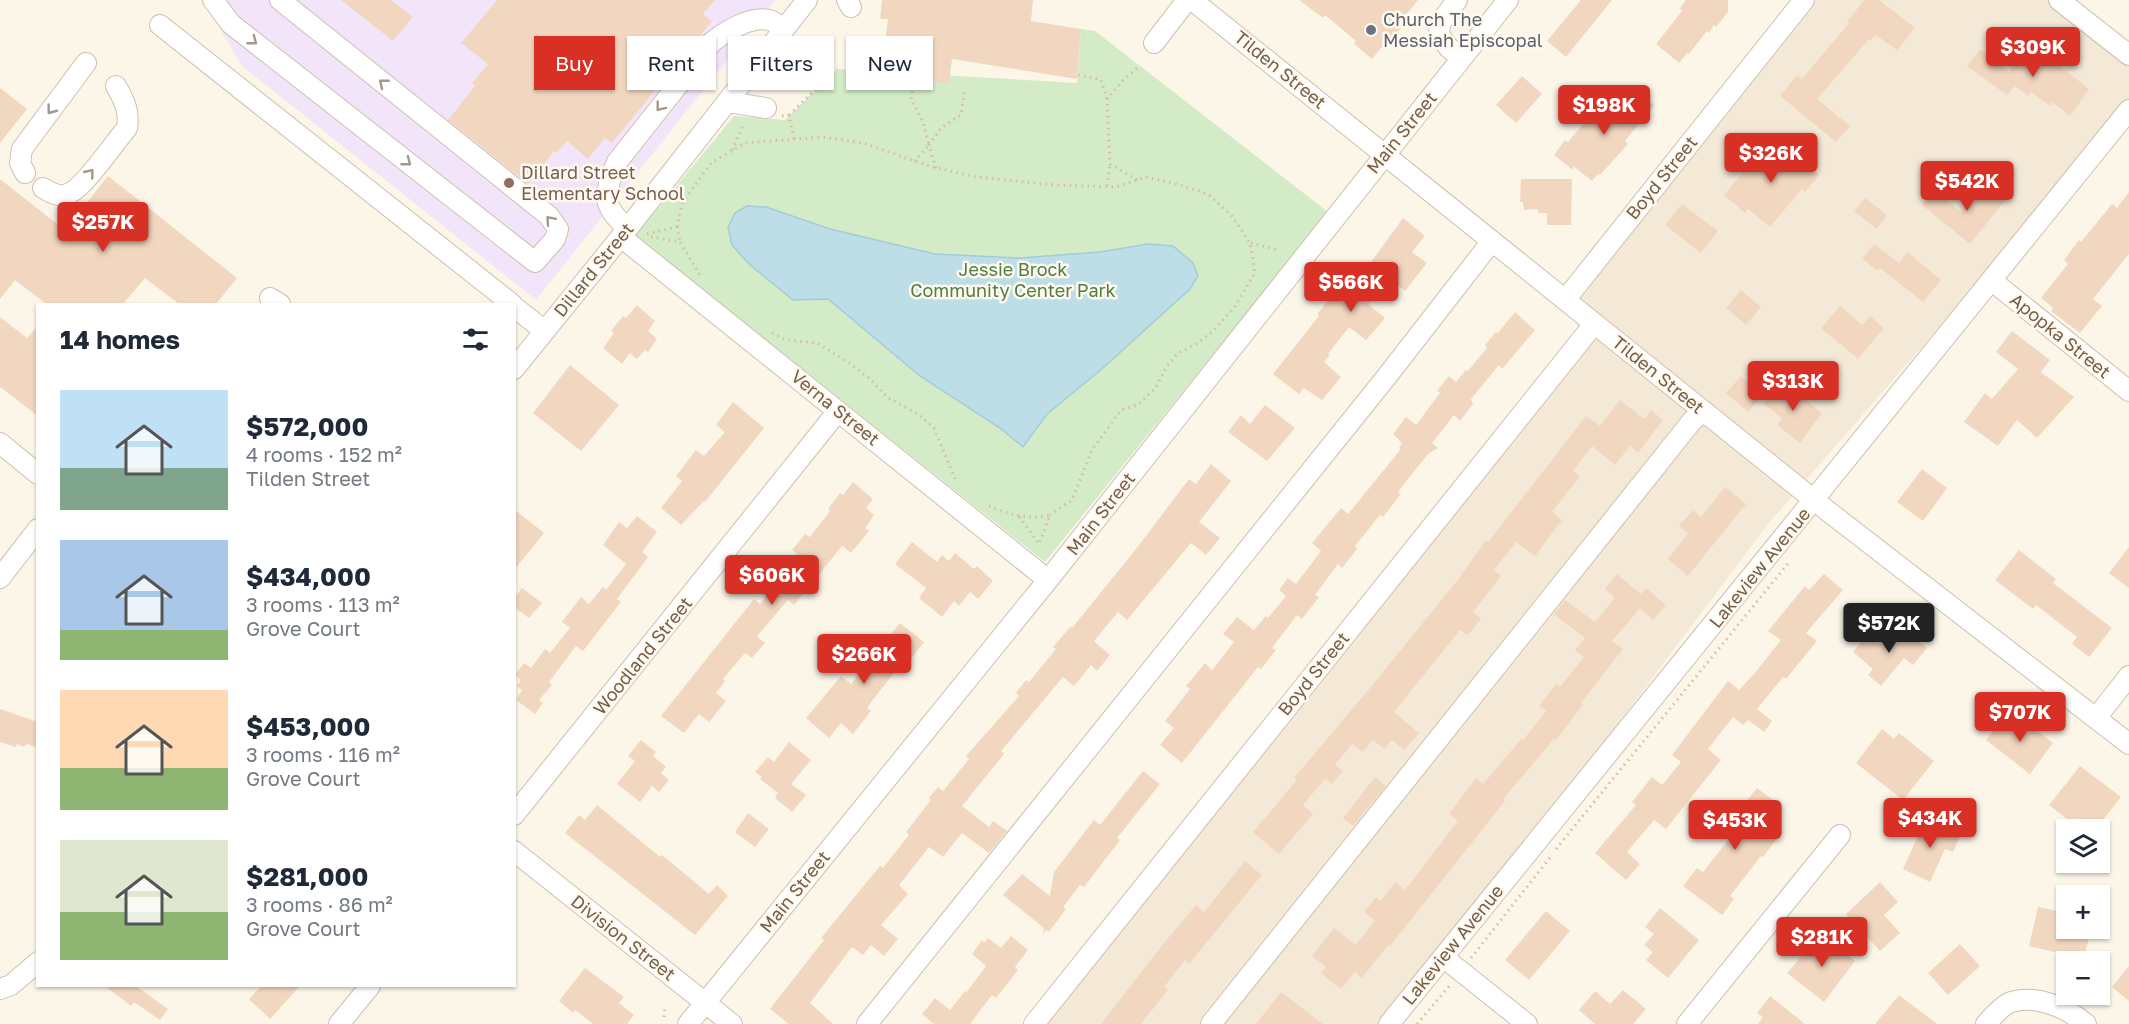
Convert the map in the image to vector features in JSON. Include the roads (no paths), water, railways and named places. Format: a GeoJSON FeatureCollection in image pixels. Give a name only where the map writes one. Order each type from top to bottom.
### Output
{"type":"FeatureCollection","features":[{"type":"Feature","properties":{"kind":"street"},"geometry":{"type":"LineString","coordinates":[[213,0],[231,24],[535,262],[555,239],[558,229],[549,216],[280,0]]}},
{"type":"Feature","properties":{"kind":"street","name":"Dillard Street"},"geometry":{"type":"LineString","coordinates":[[516,367],[625,233],[807,0]]}},
{"type":"Feature","properties":{"kind":"street"},"geometry":{"type":"LineString","coordinates":[[1154,43],[1187,0]]}},
{"type":"Feature","properties":{"kind":"street","name":"Tilden Street"},"geometry":{"type":"LineString","coordinates":[[1192,0],[1815,500],[2129,744]]}},
{"type":"Feature","properties":{"kind":"street"},"geometry":{"type":"LineString","coordinates":[[1457,0],[1440,23],[1439,35],[1449,48],[1462,58]]}},
{"type":"Feature","properties":{"kind":"street","name":"Main Street"},"geometry":{"type":"LineString","coordinates":[[688,1024],[1048,580],[1508,0]]}},
{"type":"Feature","properties":{"kind":"street","name":"Boyd Street"},"geometry":{"type":"LineString","coordinates":[[1564,300],[1804,0]]}},
{"type":"Feature","properties":{"kind":"street"},"geometry":{"type":"LineString","coordinates":[[2060,0],[2129,56]]}},
{"type":"Feature","properties":{"kind":"street","name":"Verna Street"},"geometry":{"type":"LineString","coordinates":[[783,30],[771,20],[750,21],[728,30],[712,42],[617,162],[608,183],[607,200],[613,216],[625,233],[838,411],[1048,580]]}},
{"type":"Feature","properties":{"kind":"street"},"geometry":{"type":"LineString","coordinates":[[160,25],[509,303]]}},
{"type":"Feature","properties":{"kind":"street"},"geometry":{"type":"LineString","coordinates":[[25,173],[20,163],[22,149],[86,63]]}},
{"type":"Feature","properties":{"kind":"street"},"geometry":{"type":"LineString","coordinates":[[43,188],[56,195],[68,194],[80,186],[127,128],[129,117],[127,106],[116,86]]}},
{"type":"Feature","properties":{"kind":"street"},"geometry":{"type":"LineString","coordinates":[[727,102],[766,108]]}},
{"type":"Feature","properties":{"kind":"street","name":"Lakeview Avenue"},"geometry":{"type":"LineString","coordinates":[[1389,1024],[2129,110]]}},
{"type":"Feature","properties":{"kind":"street"},"geometry":{"type":"LineString","coordinates":[[867,1024],[1492,241]]}},
{"type":"Feature","properties":{"kind":"street","name":"Apopka Street"},"geometry":{"type":"LineString","coordinates":[[1991,280],[2129,391]]}},
{"type":"Feature","properties":{"kind":"street"},"geometry":{"type":"LineString","coordinates":[[516,308],[545,331]]}},
{"type":"Feature","properties":{"kind":"street","name":"Boyd Street"},"geometry":{"type":"LineString","coordinates":[[1034,1024],[1594,324]]}},
{"type":"Feature","properties":{"kind":"street","name":"Woodland Street"},"geometry":{"type":"LineString","coordinates":[[516,813],[838,411]]}},
{"type":"Feature","properties":{"kind":"street"},"geometry":{"type":"LineString","coordinates":[[1211,1024],[1692,421],[1703,411]]}},
{"type":"Feature","properties":{"kind":"street"},"geometry":{"type":"LineString","coordinates":[[0,443],[36,472]]}},
{"type":"Feature","properties":{"kind":"street"},"geometry":{"type":"LineString","coordinates":[[0,578],[36,531]]}},
{"type":"Feature","properties":{"kind":"street"},"geometry":{"type":"LineString","coordinates":[[2096,718],[2129,676]]}},
{"type":"Feature","properties":{"kind":"street"},"geometry":{"type":"LineString","coordinates":[[1687,1024],[1840,835]]}},
{"type":"Feature","properties":{"kind":"street","name":"Division Street"},"geometry":{"type":"LineString","coordinates":[[516,853],[732,1024]]}},
{"type":"Feature","properties":{"kind":"street"},"geometry":{"type":"LineString","coordinates":[[1443,957],[1527,1024]]}},
{"type":"Feature","properties":{"kind":"street"},"geometry":{"type":"LineString","coordinates":[[0,989],[11,985],[36,964]]}},
{"type":"Feature","properties":{"kind":"street"},"geometry":{"type":"LineString","coordinates":[[339,1024],[369,987]]}},
{"type":"Feature","properties":{"kind":"street"},"geometry":{"type":"LineString","coordinates":[[1986,1024],[2009,1002],[2034,999],[2074,1014],[2086,1024]]}},
{"type":"Feature","properties":{"kind":"water"},"geometry":{"type":"Polygon","coordinates":[[[747,206],[766,207],[830,229],[935,254],[1020,258],[1100,252],[1148,244],[1173,246],[1193,263],[1198,276],[1190,289],[1103,368],[1047,414],[1023,447],[1000,428],[920,376],[828,299],[793,300],[749,264],[732,245],[728,227],[735,213],[747,206]]]}},
{"type":"Feature","properties":{"kind":"place","name":"Church The Messiah Episcopal"},"geometry":{"type":"Point","coordinates":[1371,30]}},
{"type":"Feature","properties":{"kind":"place","name":"Dillard Street Elementary School"},"geometry":{"type":"Point","coordinates":[509,183]}},
{"type":"Feature","properties":{"kind":"park label","name":"Jessie Brock Community Center Park"},"geometry":{"type":"Point","coordinates":[1013,280]}}]}
